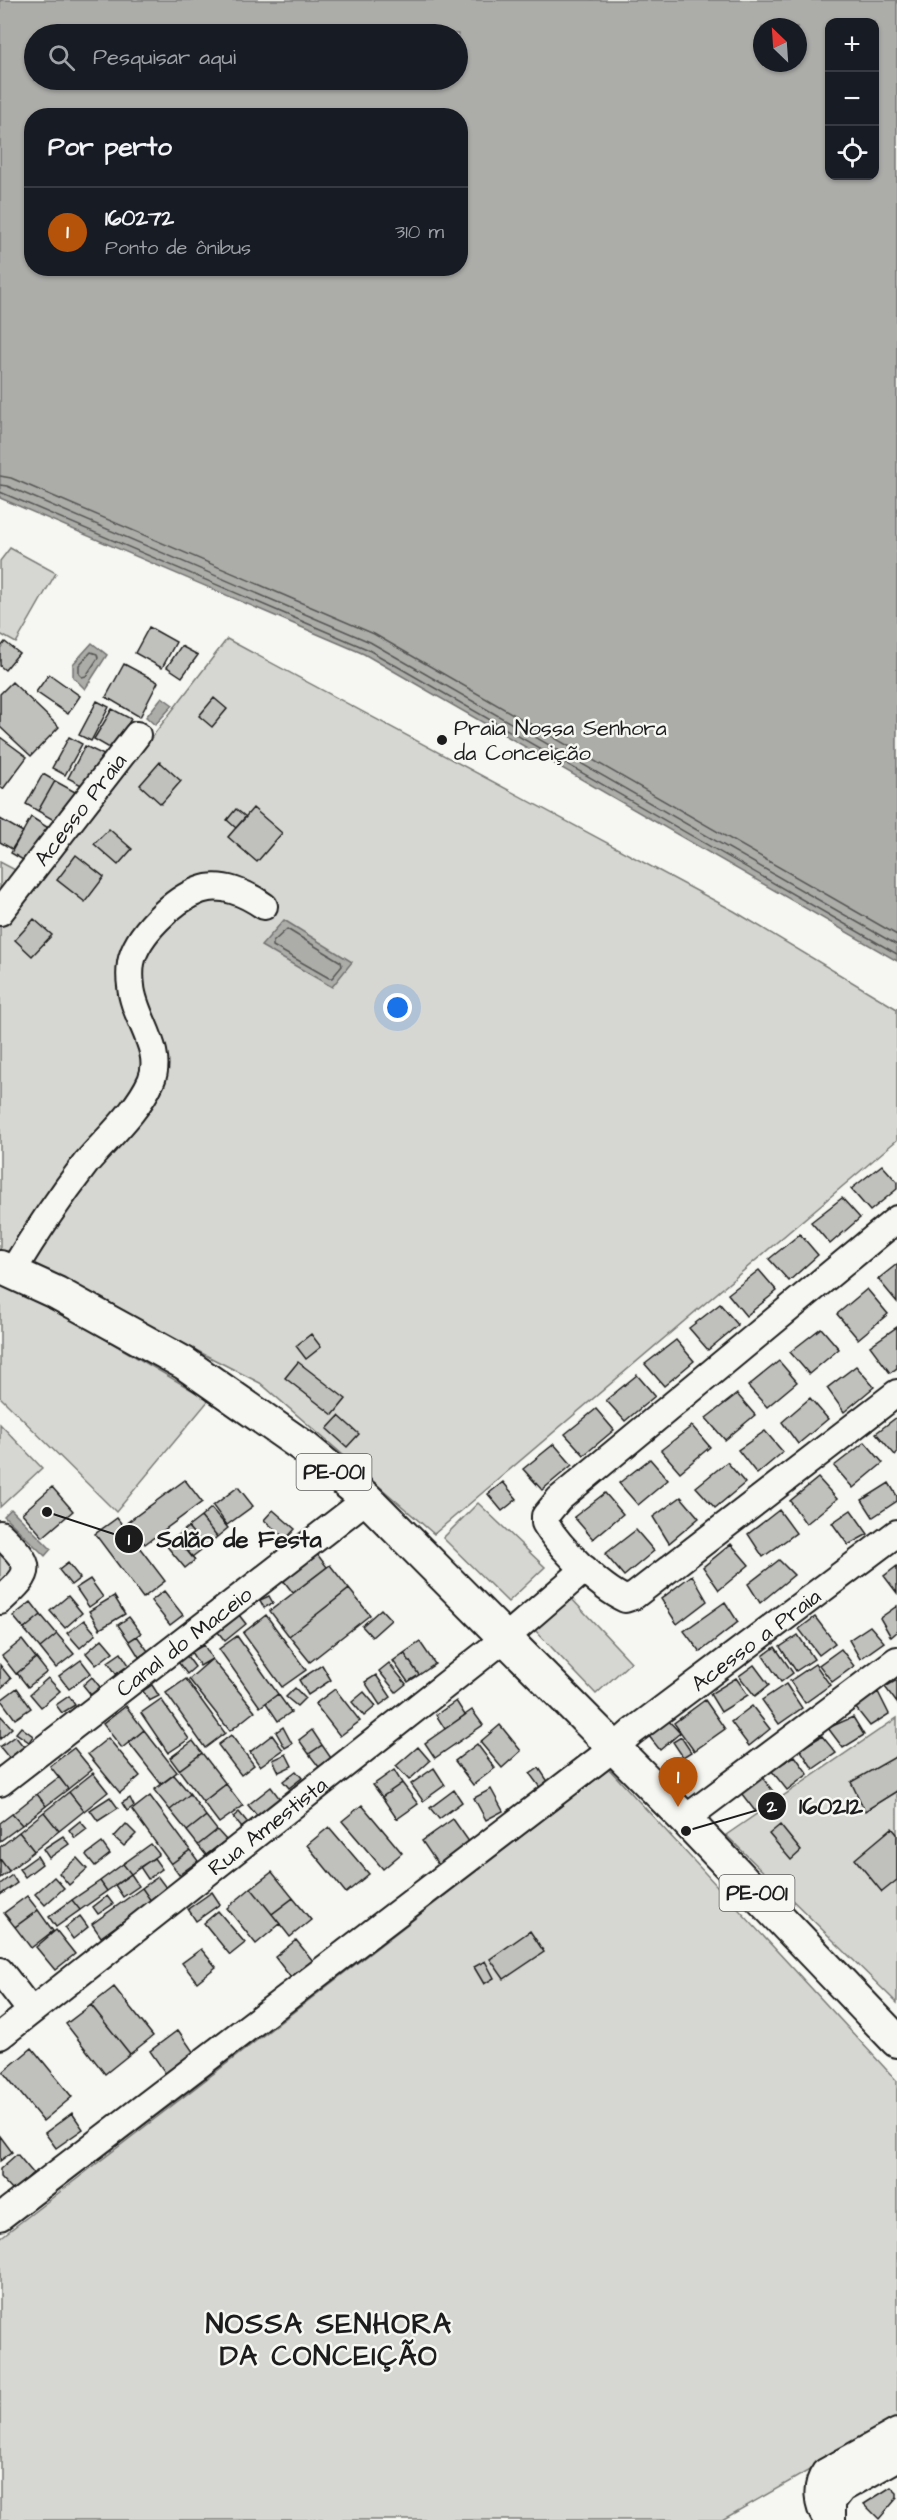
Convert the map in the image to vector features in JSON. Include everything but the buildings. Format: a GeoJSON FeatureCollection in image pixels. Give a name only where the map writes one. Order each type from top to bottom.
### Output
{"type":"FeatureCollection","features":[{"type":"Feature","properties":{"kind":"main road","name":"PE-001"},"geometry":{"type":"LineString","coordinates":[[6,1269],[57,1293],[184,1363],[304,1447],[367,1499],[504,1639],[624,1739],[685,1819],[897,2041]]}},
{"type":"Feature","properties":{"kind":"street","name":"Acesso Praia"},"geometry":{"type":"LineString","coordinates":[[0,912],[137,735]]}},
{"type":"Feature","properties":{"kind":"street"},"geometry":{"type":"LineString","coordinates":[[6,1269],[86,1164],[130,1112],[152,1080],[155,1063],[152,1047],[139,1019],[131,988],[131,964],[138,944],[157,920],[181,900],[202,889],[223,889],[246,894],[264,906]]}},
{"type":"Feature","properties":{"kind":"street"},"geometry":{"type":"LineString","coordinates":[[897,1219],[549,1510],[545,1516],[549,1529],[585,1569],[618,1596],[625,1599],[634,1596],[897,1392]]}},
{"type":"Feature","properties":{"kind":"street","name":"Canal do Maceio"},"geometry":{"type":"LineString","coordinates":[[0,1783],[367,1499]]}},
{"type":"Feature","properties":{"kind":"street","name":"Acesso a Praia"},"geometry":{"type":"LineString","coordinates":[[0,2217],[897,1533]]}},
{"type":"Feature","properties":{"kind":"street"},"geometry":{"type":"LineString","coordinates":[[0,1534],[19,1552],[24,1559],[26,1569],[19,1585],[0,1601]]}},
{"type":"Feature","properties":{"kind":"street","name":"Rua Amestista"},"geometry":{"type":"LineString","coordinates":[[0,2036],[504,1639],[585,1569]]}},
{"type":"Feature","properties":{"kind":"street"},"geometry":{"type":"LineString","coordinates":[[685,1819],[714,1795],[897,1660]]}},
{"type":"Feature","properties":{"kind":"street"},"geometry":{"type":"LineString","coordinates":[[0,1971],[31,2011]]}},
{"type":"Feature","properties":{"kind":"street"},"geometry":{"type":"LineString","coordinates":[[830,2520],[818,2496],[818,2481],[825,2472],[897,2432]]}},
{"type":"Feature","properties":{"kind":"street"},"geometry":{"type":"LineString","coordinates":[[830,2520],[832,2502],[842,2489],[897,2458]]}},
{"type":"Feature","properties":{"kind":"shaded area"},"geometry":{"type":"Polygon","coordinates":[[[10,548],[56,573],[16,643],[0,634],[0,561],[10,548]]]}},
{"type":"Feature","properties":{"kind":"shaded area"},"geometry":{"type":"Polygon","coordinates":[[[227,639],[734,911],[897,1009],[897,1140],[434,1534],[260,1383],[57,1279],[0,1256],[0,862],[40,883],[227,639]]]}},
{"type":"Feature","properties":{"kind":"shaded area"},"geometry":{"type":"Polygon","coordinates":[[[0,1271],[95,1333],[209,1400],[116,1512],[0,1397],[0,1271]]]}},
{"type":"Feature","properties":{"kind":"shaded area"},"geometry":{"type":"Polygon","coordinates":[[[0,1424],[42,1468],[0,1507],[0,1424]]]}},
{"type":"Feature","properties":{"kind":"shaded area"},"geometry":{"type":"Polygon","coordinates":[[[478,1503],[545,1567],[508,1602],[443,1538],[478,1503]]]}},
{"type":"Feature","properties":{"kind":"shaded area"},"geometry":{"type":"Polygon","coordinates":[[[0,1546],[18,1563],[0,1592],[0,1546]]]}},
{"type":"Feature","properties":{"kind":"shaded area"},"geometry":{"type":"Polygon","coordinates":[[[570,1597],[631,1662],[596,1694],[534,1629],[570,1597]]]}},
{"type":"Feature","properties":{"kind":"shaded area"},"geometry":{"type":"Polygon","coordinates":[[[897,1718],[897,2003],[726,1835],[897,1718]]]}},
{"type":"Feature","properties":{"kind":"shaded area"},"geometry":{"type":"Polygon","coordinates":[[[609,1769],[897,2081],[897,2420],[722,2520],[0,2520],[0,2238],[609,1769]]]}},
{"type":"Feature","properties":{"kind":"water"},"geometry":{"type":"Polygon","coordinates":[[[0,0],[897,0],[897,961],[364,654],[0,498],[0,0]]]}},
{"type":"Feature","properties":{"kind":"water"},"geometry":{"type":"Polygon","coordinates":[[[92,643],[107,655],[85,689],[73,677],[73,664],[92,643]]]}},
{"type":"Feature","properties":{"kind":"water"},"geometry":{"type":"Polygon","coordinates":[[[162,697],[173,705],[155,725],[146,717],[162,697]]]}},
{"type":"Feature","properties":{"kind":"water"},"geometry":{"type":"Polygon","coordinates":[[[284,920],[352,962],[332,987],[261,946],[284,920]]]}},
{"type":"Feature","properties":{"kind":"water"},"geometry":{"type":"Polygon","coordinates":[[[11,1509],[51,1549],[45,1556],[4,1516],[11,1509]]]}},
{"type":"Feature","properties":{"kind":"place","name":"Praia Nossa Senhora da Conceição"},"geometry":{"type":"Point","coordinates":[442,740]}},
{"type":"Feature","properties":{"kind":"place","name":"Salão de Festa"},"geometry":{"type":"Point","coordinates":[47,1512]}},
{"type":"Feature","properties":{"kind":"place","name":"160272"},"geometry":{"type":"Point","coordinates":[678,1807]}},
{"type":"Feature","properties":{"kind":"place","name":"160212"},"geometry":{"type":"Point","coordinates":[686,1831]}},
{"type":"Feature","properties":{"kind":"district","name":"NOSSA SENHORA DA CONCEIÇÃO"},"geometry":{"type":"Point","coordinates":[329,2339]}}]}
